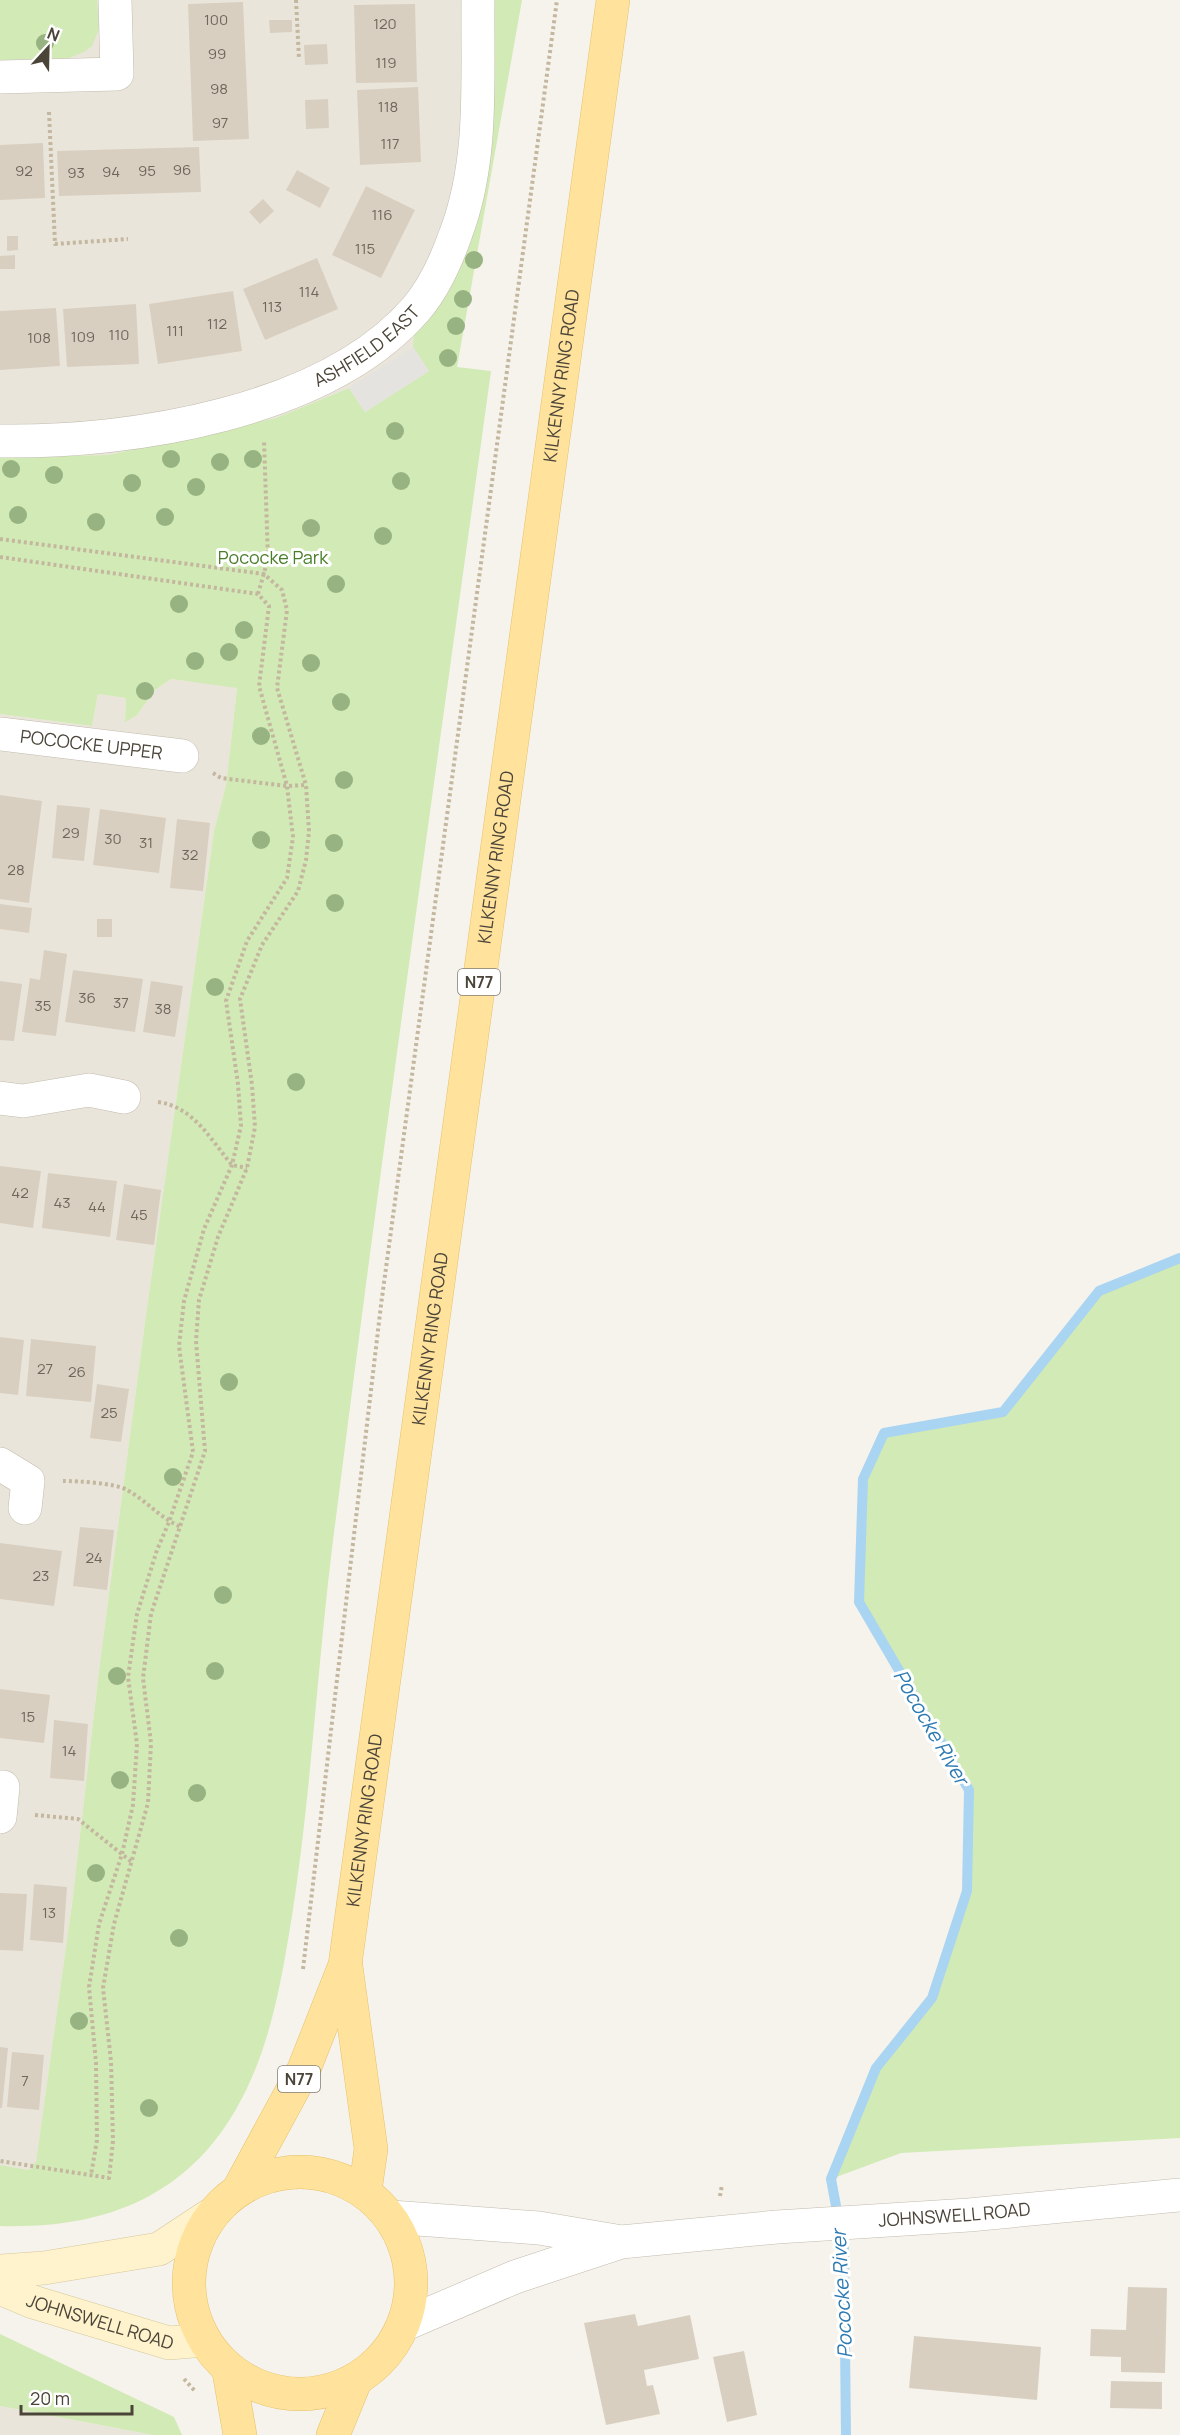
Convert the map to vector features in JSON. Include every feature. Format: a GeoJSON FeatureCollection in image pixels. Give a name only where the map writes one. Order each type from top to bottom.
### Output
{"type":"FeatureCollection","features":[{"type":"Feature","properties":{"kind":"main road","name":"KILKENNY RING ROAD"},"geometry":{"type":"LineString","coordinates":[[240,2187],[304,2068],[345,1965],[613,0]]}},
{"type":"Feature","properties":{"kind":"main road","name":"KILKENNY RING ROAD"},"geometry":{"type":"LineString","coordinates":[[345,1965],[371,2149],[365,2191]]}},
{"type":"Feature","properties":{"kind":"main road","name":"N77"},"geometry":{"type":"LineString","coordinates":[[288,2171],[324,2173],[365,2191],[391,2217],[407,2249],[412,2291],[403,2325],[389,2351],[356,2379],[313,2393],[281,2396],[230,2372],[204,2340],[188,2293],[191,2257],[209,2216],[240,2187],[288,2171]]}},
{"type":"Feature","properties":{"kind":"main road"},"geometry":{"type":"LineString","coordinates":[[230,2372],[240,2435]]}},
{"type":"Feature","properties":{"kind":"main road","name":"N77"},"geometry":{"type":"LineString","coordinates":[[333,2435],[356,2379]]}},
{"type":"Feature","properties":{"kind":"street"},"geometry":{"type":"LineString","coordinates":[[0,77],[117,74],[115,0]]}},
{"type":"Feature","properties":{"kind":"street","name":"ASHFIELD EAST"},"geometry":{"type":"LineString","coordinates":[[0,441],[102,437],[138,433],[237,410],[296,390],[348,366],[391,333],[417,308],[438,276],[456,233],[469,191],[476,146],[478,0]]}},
{"type":"Feature","properties":{"kind":"street","name":"POCOCKE UPPER"},"geometry":{"type":"LineString","coordinates":[[0,734],[182,756]]}},
{"type":"Feature","properties":{"kind":"street"},"geometry":{"type":"LineString","coordinates":[[0,1098],[23,1101],[89,1090],[138,1099]]}},
{"type":"Feature","properties":{"kind":"street"},"geometry":{"type":"LineString","coordinates":[[0,1464],[28,1481],[25,1508]]}},
{"type":"Feature","properties":{"kind":"street"},"geometry":{"type":"LineString","coordinates":[[0,1787],[3,1787],[0,1817]]}},
{"type":"Feature","properties":{"kind":"street","name":"JOHNSWELL ROAD"},"geometry":{"type":"LineString","coordinates":[[403,2325],[515,2277],[621,2241],[777,2227],[969,2215],[1180,2195]]}},
{"type":"Feature","properties":{"kind":"street","name":"JOHNSWELL ROAD"},"geometry":{"type":"LineString","coordinates":[[0,2271],[44,2268],[159,2249],[209,2216]]}},
{"type":"Feature","properties":{"kind":"street","name":"JOHNSWELL ROAD"},"geometry":{"type":"LineString","coordinates":[[391,2217],[539,2228],[621,2241]]}},
{"type":"Feature","properties":{"kind":"street","name":"JOHNSWELL ROAD"},"geometry":{"type":"LineString","coordinates":[[0,2288],[33,2302],[169,2343],[204,2340]]}},
{"type":"Feature","properties":{"kind":"path"},"geometry":{"type":"LineString","coordinates":[[296,0],[299,59]]}},
{"type":"Feature","properties":{"kind":"path"},"geometry":{"type":"LineString","coordinates":[[303,1970],[381,1305],[557,0]]}},
{"type":"Feature","properties":{"kind":"path"},"geometry":{"type":"LineString","coordinates":[[47,75],[55,244],[128,239]]}},
{"type":"Feature","properties":{"kind":"path"},"geometry":{"type":"LineString","coordinates":[[258,594],[268,559],[264,429]]}},
{"type":"Feature","properties":{"kind":"path"},"geometry":{"type":"LineString","coordinates":[[0,539],[264,574],[282,590],[286,610],[277,688],[306,785],[309,831],[306,860],[298,891],[262,945],[240,999],[252,1085],[255,1127],[247,1168],[218,1237],[199,1300],[196,1341],[205,1451],[151,1614],[143,1678],[151,1743],[148,1803],[114,1924],[103,1988],[111,2061],[113,2141],[109,2178],[0,2161]]}},
{"type":"Feature","properties":{"kind":"path"},"geometry":{"type":"LineString","coordinates":[[0,557],[258,594],[269,606],[259,686],[287,786],[293,837],[287,878],[247,941],[226,1001],[238,1084],[241,1126],[232,1165],[204,1229],[183,1301],[179,1346],[193,1452],[157,1550],[135,1624],[128,1677],[137,1744],[133,1805],[122,1854],[99,1924],[89,1987],[96,2063],[97,2140],[91,2175]]}},
{"type":"Feature","properties":{"kind":"path"},"geometry":{"type":"LineString","coordinates":[[221,778],[287,786],[306,785]]}},
{"type":"Feature","properties":{"kind":"path"},"geometry":{"type":"LineString","coordinates":[[138,1099],[172,1104],[182,1108],[205,1129],[232,1165],[247,1168]]}},
{"type":"Feature","properties":{"kind":"path"},"geometry":{"type":"LineString","coordinates":[[79,1481],[126,1489],[169,1522],[181,1527]]}},
{"type":"Feature","properties":{"kind":"path"},"geometry":{"type":"LineString","coordinates":[[39,1816],[78,1819],[133,1863]]}},
{"type":"Feature","properties":{"kind":"path"},"geometry":{"type":"LineString","coordinates":[[183,2378],[198,2395]]}},
{"type":"Feature","properties":{"kind":"shaded area"},"geometry":{"type":"Polygon","coordinates":[[[0,0],[493,0],[429,371],[365,412],[349,388],[276,418],[108,455],[0,457],[0,0]]]}},
{"type":"Feature","properties":{"kind":"shaded area"},"geometry":{"type":"Polygon","coordinates":[[[413,347],[429,371],[365,412],[349,388],[413,347]]]}},
{"type":"Feature","properties":{"kind":"shaded area"},"geometry":{"type":"Polygon","coordinates":[[[171,679],[237,687],[226,785],[214,831],[145,1322],[100,1662],[72,1904],[36,2163],[29,2170],[0,2165],[0,714],[92,726],[98,694],[126,698],[125,721],[137,715],[155,690],[171,679]]]}},
{"type":"Feature","properties":{"kind":"shaded area"},"geometry":{"type":"Polygon","coordinates":[[[0,2406],[153,2435],[0,2435],[0,2406]]]}},
{"type":"Feature","properties":{"kind":"green space"},"geometry":{"type":"Polygon","coordinates":[[[0,0],[97,0],[99,29],[92,46],[69,58],[0,60],[0,0]]]}},
{"type":"Feature","properties":{"kind":"green space","name":"Pococke Park"},"geometry":{"type":"Polygon","coordinates":[[[493,0],[522,0],[457,367],[491,371],[370,1254],[332,1549],[299,1870],[278,1991],[266,2041],[247,2088],[214,2142],[190,2167],[164,2187],[135,2203],[104,2214],[71,2222],[36,2226],[0,2226],[0,2165],[29,2170],[36,2162],[72,1904],[100,1662],[145,1322],[214,831],[226,785],[237,688],[171,679],[155,690],[137,715],[125,722],[126,698],[98,694],[92,726],[0,714],[0,457],[108,455],[276,418],[349,388],[365,412],[429,371],[413,347],[414,335],[427,321],[493,0]]]}},
{"type":"Feature","properties":{"kind":"green space"},"geometry":{"type":"Polygon","coordinates":[[[1180,1258],[1180,2138],[901,2153],[831,2179],[876,2068],[932,1998],[967,1891],[968,1790],[859,1602],[863,1479],[884,1433],[1003,1412],[1099,1291],[1180,1258]]]}},
{"type":"Feature","properties":{"kind":"green space"},"geometry":{"type":"Polygon","coordinates":[[[0,2334],[174,2417],[182,2435],[153,2435],[0,2406],[0,2334]]]}},
{"type":"Feature","properties":{"kind":"building"},"geometry":{"type":"Polygon","coordinates":[[[243,2],[249,139],[193,141],[188,4],[243,2]]]}},
{"type":"Feature","properties":{"kind":"building"},"geometry":{"type":"Polygon","coordinates":[[[415,4],[417,82],[356,83],[354,5],[415,4]]]}},
{"type":"Feature","properties":{"kind":"building"},"geometry":{"type":"Polygon","coordinates":[[[269,20],[292,20],[292,32],[270,33],[269,20]]]}},
{"type":"Feature","properties":{"kind":"building"},"geometry":{"type":"Polygon","coordinates":[[[327,44],[328,64],[305,65],[304,45],[327,44]]]}},
{"type":"Feature","properties":{"kind":"building"},"geometry":{"type":"Polygon","coordinates":[[[418,87],[421,162],[360,165],[357,90],[418,87]]]}},
{"type":"Feature","properties":{"kind":"building"},"geometry":{"type":"Polygon","coordinates":[[[328,99],[329,128],[306,129],[305,100],[328,99]]]}},
{"type":"Feature","properties":{"kind":"building"},"geometry":{"type":"Polygon","coordinates":[[[43,143],[45,198],[0,200],[0,145],[43,143]]]}},
{"type":"Feature","properties":{"kind":"building"},"geometry":{"type":"Polygon","coordinates":[[[199,147],[201,192],[59,196],[57,151],[199,147]]]}},
{"type":"Feature","properties":{"kind":"building"},"geometry":{"type":"Polygon","coordinates":[[[297,170],[330,188],[320,208],[286,190],[297,170]]]}},
{"type":"Feature","properties":{"kind":"building"},"geometry":{"type":"Polygon","coordinates":[[[366,186],[415,210],[381,278],[332,255],[366,186]]]}},
{"type":"Feature","properties":{"kind":"building"},"geometry":{"type":"Polygon","coordinates":[[[263,199],[274,211],[260,224],[249,212],[263,199]]]}},
{"type":"Feature","properties":{"kind":"building"},"geometry":{"type":"Polygon","coordinates":[[[7,236],[18,236],[18,250],[7,251],[7,236]]]}},
{"type":"Feature","properties":{"kind":"building"},"geometry":{"type":"Polygon","coordinates":[[[15,255],[15,269],[0,269],[0,256],[15,255]]]}},
{"type":"Feature","properties":{"kind":"building"},"geometry":{"type":"Polygon","coordinates":[[[317,258],[338,309],[265,340],[243,289],[317,258]]]}},
{"type":"Feature","properties":{"kind":"building"},"geometry":{"type":"Polygon","coordinates":[[[233,291],[242,351],[158,364],[149,304],[233,291]]]}},
{"type":"Feature","properties":{"kind":"building"},"geometry":{"type":"Polygon","coordinates":[[[136,304],[139,364],[67,367],[63,309],[136,304]]]}},
{"type":"Feature","properties":{"kind":"building"},"geometry":{"type":"Polygon","coordinates":[[[56,308],[60,366],[0,370],[0,311],[56,308]]]}},
{"type":"Feature","properties":{"kind":"building"},"geometry":{"type":"Polygon","coordinates":[[[0,795],[42,801],[29,903],[0,899],[0,795]]]}},
{"type":"Feature","properties":{"kind":"building"},"geometry":{"type":"Polygon","coordinates":[[[57,805],[90,808],[84,861],[52,858],[57,805]]]}},
{"type":"Feature","properties":{"kind":"building"},"geometry":{"type":"Polygon","coordinates":[[[100,809],[166,818],[159,873],[93,865],[100,809]]]}},
{"type":"Feature","properties":{"kind":"building"},"geometry":{"type":"Polygon","coordinates":[[[177,819],[210,823],[203,891],[170,888],[177,819]]]}},
{"type":"Feature","properties":{"kind":"building"},"geometry":{"type":"Polygon","coordinates":[[[0,904],[32,908],[29,933],[0,929],[0,904]]]}},
{"type":"Feature","properties":{"kind":"building"},"geometry":{"type":"Polygon","coordinates":[[[97,919],[112,919],[112,937],[97,937],[97,919]]]}},
{"type":"Feature","properties":{"kind":"building"},"geometry":{"type":"Polygon","coordinates":[[[44,950],[67,954],[56,1036],[22,1032],[30,978],[40,980],[44,950]]]}},
{"type":"Feature","properties":{"kind":"building"},"geometry":{"type":"Polygon","coordinates":[[[73,970],[143,979],[135,1032],[65,1022],[73,970]]]}},
{"type":"Feature","properties":{"kind":"building"},"geometry":{"type":"Polygon","coordinates":[[[0,981],[22,984],[14,1041],[0,1040],[0,981]]]}},
{"type":"Feature","properties":{"kind":"building"},"geometry":{"type":"Polygon","coordinates":[[[151,981],[183,986],[175,1037],[143,1032],[151,981]]]}},
{"type":"Feature","properties":{"kind":"building"},"geometry":{"type":"Polygon","coordinates":[[[0,1166],[41,1171],[33,1228],[0,1223],[0,1166]]]}},
{"type":"Feature","properties":{"kind":"building"},"geometry":{"type":"Polygon","coordinates":[[[48,1173],[117,1181],[110,1237],[42,1228],[48,1173]]]}},
{"type":"Feature","properties":{"kind":"building"},"geometry":{"type":"Polygon","coordinates":[[[124,1184],[161,1190],[154,1245],[116,1240],[124,1184]]]}},
{"type":"Feature","properties":{"kind":"building"},"geometry":{"type":"Polygon","coordinates":[[[0,1337],[24,1340],[18,1395],[0,1393],[0,1337]]]}},
{"type":"Feature","properties":{"kind":"building"},"geometry":{"type":"Polygon","coordinates":[[[31,1339],[96,1346],[91,1402],[26,1396],[31,1339]]]}},
{"type":"Feature","properties":{"kind":"building"},"geometry":{"type":"Polygon","coordinates":[[[97,1384],[129,1389],[121,1442],[90,1438],[97,1384]]]}},
{"type":"Feature","properties":{"kind":"building"},"geometry":{"type":"Polygon","coordinates":[[[80,1527],[114,1530],[107,1590],[73,1586],[80,1527]]]}},
{"type":"Feature","properties":{"kind":"building"},"geometry":{"type":"Polygon","coordinates":[[[0,1543],[62,1551],[54,1606],[0,1599],[0,1543]]]}},
{"type":"Feature","properties":{"kind":"building"},"geometry":{"type":"Polygon","coordinates":[[[0,1689],[50,1695],[44,1743],[0,1738],[0,1689]]]}},
{"type":"Feature","properties":{"kind":"building"},"geometry":{"type":"Polygon","coordinates":[[[54,1720],[88,1724],[84,1781],[50,1778],[54,1720]]]}},
{"type":"Feature","properties":{"kind":"building"},"geometry":{"type":"Polygon","coordinates":[[[34,1884],[67,1887],[63,1943],[30,1940],[34,1884]]]}},
{"type":"Feature","properties":{"kind":"building"},"geometry":{"type":"Polygon","coordinates":[[[0,1893],[27,1894],[23,1951],[0,1950],[0,1893]]]}},
{"type":"Feature","properties":{"kind":"building"},"geometry":{"type":"Polygon","coordinates":[[[0,2047],[8,2048],[2,2108],[0,2108],[0,2047]]]}},
{"type":"Feature","properties":{"kind":"building"},"geometry":{"type":"Polygon","coordinates":[[[12,2052],[44,2055],[39,2110],[7,2107],[12,2052]]]}},
{"type":"Feature","properties":{"kind":"building"},"geometry":{"type":"Polygon","coordinates":[[[1128,2287],[1167,2288],[1165,2373],[1121,2372],[1121,2357],[1090,2356],[1091,2329],[1126,2330],[1128,2287]]]}},
{"type":"Feature","properties":{"kind":"building"},"geometry":{"type":"Polygon","coordinates":[[[635,2314],[638,2326],[690,2315],[699,2359],[644,2370],[647,2386],[653,2385],[660,2414],[606,2425],[584,2323],[635,2314]]]}},
{"type":"Feature","properties":{"kind":"building"},"geometry":{"type":"Polygon","coordinates":[[[914,2336],[1041,2347],[1037,2400],[909,2388],[914,2336]]]}},
{"type":"Feature","properties":{"kind":"building"},"geometry":{"type":"Polygon","coordinates":[[[744,2351],[757,2415],[727,2422],[713,2357],[744,2351]]]}},
{"type":"Feature","properties":{"kind":"building"},"geometry":{"type":"Polygon","coordinates":[[[1111,2381],[1162,2382],[1162,2409],[1110,2408],[1111,2381]]]}},
{"type":"Feature","properties":{"kind":"waterway","name":"Pococke River"},"geometry":{"type":"LineString","coordinates":[[846,2435],[844,2249],[831,2179],[876,2068],[932,1998],[967,1891],[969,1790],[859,1602],[863,1479],[884,1433],[1003,1412],[1099,1291],[1180,1258]]}}]}
